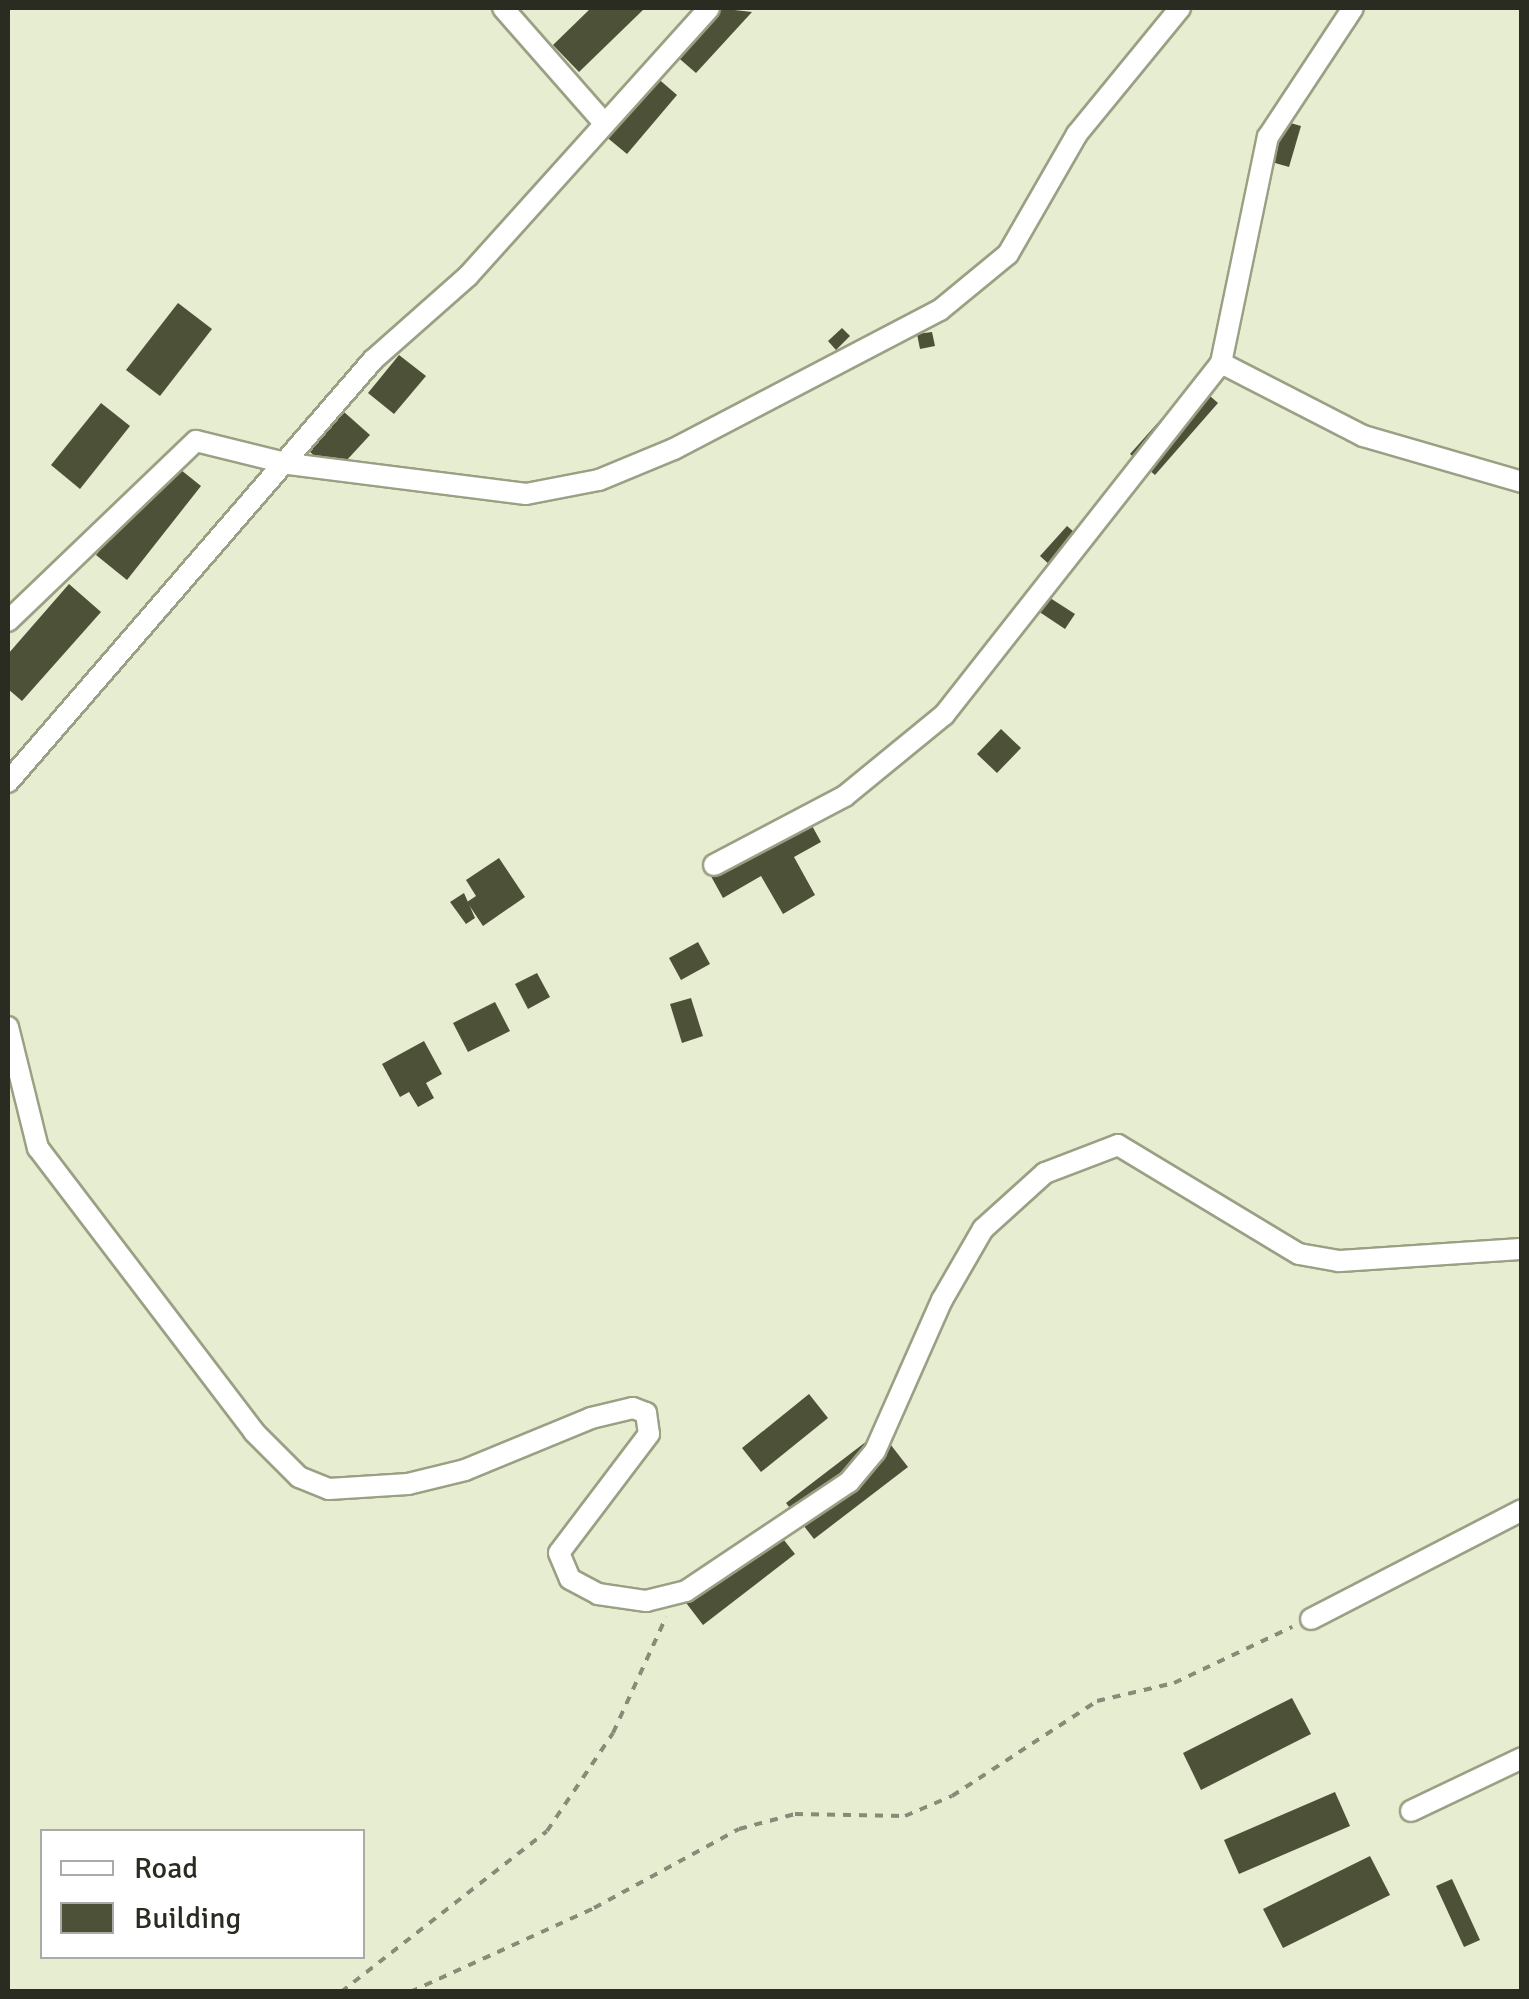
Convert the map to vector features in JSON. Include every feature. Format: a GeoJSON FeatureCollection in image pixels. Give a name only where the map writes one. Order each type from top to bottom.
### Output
{"type":"FeatureCollection","features":[{"type":"Feature","properties":{"kind":"street"},"geometry":{"type":"LineString","coordinates":[[503,8],[604,123]]}},
{"type":"Feature","properties":{"kind":"street"},"geometry":{"type":"LineString","coordinates":[[8,782],[289,464],[372,360],[468,276],[709,8]]}},
{"type":"Feature","properties":{"kind":"street"},"geometry":{"type":"LineString","coordinates":[[8,621],[184,446],[210,439],[289,464],[526,494],[600,480],[674,449],[940,310],[987,277],[1008,254],[1076,134],[1180,8]]}},
{"type":"Feature","properties":{"kind":"street"},"geometry":{"type":"LineString","coordinates":[[714,866],[846,796],[944,715],[1221,363],[1268,137],[1353,8]]}},
{"type":"Feature","properties":{"kind":"street"},"geometry":{"type":"LineString","coordinates":[[1221,363],[1362,436],[1522,482]]}},
{"type":"Feature","properties":{"kind":"street"},"geometry":{"type":"LineString","coordinates":[[8,1027],[38,1148],[254,1432],[298,1477],[328,1489],[408,1484],[632,1408],[646,1413],[649,1434],[560,1553],[570,1579],[598,1594],[646,1601],[675,1594],[849,1482],[876,1451],[942,1300],[983,1229],[1045,1173],[1118,1145],[1266,1240],[1339,1260],[1522,1249]]}},
{"type":"Feature","properties":{"kind":"street"},"geometry":{"type":"LineString","coordinates":[[1311,1619],[1522,1510]]}},
{"type":"Feature","properties":{"kind":"street"},"geometry":{"type":"LineString","coordinates":[[1410,1811],[1522,1758]]}},
{"type":"Feature","properties":{"kind":"path"},"geometry":{"type":"LineString","coordinates":[[341,1992],[547,1831],[613,1733],[675,1594]]}},
{"type":"Feature","properties":{"kind":"path"},"geometry":{"type":"LineString","coordinates":[[410,1992],[594,1908],[739,1829],[795,1814],[905,1816],[952,1796],[1097,1702],[1174,1684],[1311,1619]]}},
{"type":"Feature","properties":{"kind":"building"},"geometry":{"type":"Polygon","coordinates":[[[591,8],[644,9],[579,72],[553,45],[591,8]]]}},
{"type":"Feature","properties":{"kind":"building"},"geometry":{"type":"Polygon","coordinates":[[[717,8],[752,12],[696,73],[674,54],[717,8]]]}},
{"type":"Feature","properties":{"kind":"building"},"geometry":{"type":"Polygon","coordinates":[[[655,76],[677,95],[627,154],[604,135],[655,76]]]}},
{"type":"Feature","properties":{"kind":"building"},"geometry":{"type":"Polygon","coordinates":[[[1273,118],[1301,126],[1289,167],[1261,159],[1273,118]]]}},
{"type":"Feature","properties":{"kind":"building"},"geometry":{"type":"Polygon","coordinates":[[[178,303],[212,329],[160,396],[126,370],[178,303]]]}},
{"type":"Feature","properties":{"kind":"building"},"geometry":{"type":"Polygon","coordinates":[[[842,328],[850,336],[836,350],[828,341],[842,328]]]}},
{"type":"Feature","properties":{"kind":"building"},"geometry":{"type":"Polygon","coordinates":[[[932,332],[935,346],[920,349],[917,334],[932,332]]]}},
{"type":"Feature","properties":{"kind":"building"},"geometry":{"type":"Polygon","coordinates":[[[399,355],[426,376],[394,414],[368,393],[399,355]]]}},
{"type":"Feature","properties":{"kind":"building"},"geometry":{"type":"Polygon","coordinates":[[[1194,382],[1218,403],[1155,475],[1130,454],[1194,382]]]}},
{"type":"Feature","properties":{"kind":"building"},"geometry":{"type":"Polygon","coordinates":[[[101,403],[130,426],[80,489],[51,465],[101,403]]]}},
{"type":"Feature","properties":{"kind":"building"},"geometry":{"type":"Polygon","coordinates":[[[344,412],[370,435],[334,474],[308,450],[344,412]]]}},
{"type":"Feature","properties":{"kind":"building"},"geometry":{"type":"Polygon","coordinates":[[[171,462],[201,486],[127,580],[96,555],[171,462]]]}},
{"type":"Feature","properties":{"kind":"building"},"geometry":{"type":"Polygon","coordinates":[[[1067,526],[1088,544],[1061,575],[1040,556],[1067,526]]]}},
{"type":"Feature","properties":{"kind":"building"},"geometry":{"type":"Polygon","coordinates":[[[69,584],[101,612],[22,701],[8,689],[8,654],[69,584]]]}},
{"type":"Feature","properties":{"kind":"building"},"geometry":{"type":"Polygon","coordinates":[[[1047,596],[1075,614],[1065,629],[1038,611],[1047,596]]]}},
{"type":"Feature","properties":{"kind":"building"},"geometry":{"type":"Polygon","coordinates":[[[1001,729],[1021,748],[997,773],[977,754],[1001,729]]]}},
{"type":"Feature","properties":{"kind":"building"},"geometry":{"type":"Polygon","coordinates":[[[805,813],[821,842],[794,857],[815,895],[783,914],[761,876],[723,898],[707,869],[805,813]]]}},
{"type":"Feature","properties":{"kind":"building"},"geometry":{"type":"Polygon","coordinates":[[[499,858],[525,897],[483,926],[467,902],[476,896],[466,880],[499,858]]]}},
{"type":"Feature","properties":{"kind":"building"},"geometry":{"type":"Polygon","coordinates":[[[464,893],[475,918],[466,924],[450,902],[464,893]]]}},
{"type":"Feature","properties":{"kind":"building"},"geometry":{"type":"Polygon","coordinates":[[[698,942],[710,964],[681,980],[669,958],[698,942]]]}},
{"type":"Feature","properties":{"kind":"building"},"geometry":{"type":"Polygon","coordinates":[[[537,973],[550,997],[528,1009],[515,984],[537,973]]]}},
{"type":"Feature","properties":{"kind":"building"},"geometry":{"type":"Polygon","coordinates":[[[691,998],[703,1036],[682,1043],[670,1004],[691,998]]]}},
{"type":"Feature","properties":{"kind":"building"},"geometry":{"type":"Polygon","coordinates":[[[495,1002],[510,1031],[468,1052],[453,1023],[495,1002]]]}},
{"type":"Feature","properties":{"kind":"building"},"geometry":{"type":"Polygon","coordinates":[[[424,1041],[442,1074],[426,1083],[434,1098],[418,1107],[409,1092],[400,1097],[382,1064],[424,1041]]]}},
{"type":"Feature","properties":{"kind":"building"},"geometry":{"type":"Polygon","coordinates":[[[809,1394],[828,1418],[761,1472],[742,1448],[809,1394]]]}},
{"type":"Feature","properties":{"kind":"building"},"geometry":{"type":"Polygon","coordinates":[[[880,1431],[908,1467],[814,1539],[786,1503],[880,1431]]]}},
{"type":"Feature","properties":{"kind":"building"},"geometry":{"type":"Polygon","coordinates":[[[769,1521],[795,1554],[703,1625],[677,1591],[769,1521]]]}},
{"type":"Feature","properties":{"kind":"building"},"geometry":{"type":"Polygon","coordinates":[[[1292,1698],[1311,1734],[1201,1790],[1183,1753],[1292,1698]]]}},
{"type":"Feature","properties":{"kind":"building"},"geometry":{"type":"Polygon","coordinates":[[[1335,1792],[1350,1826],[1239,1874],[1224,1840],[1335,1792]]]}},
{"type":"Feature","properties":{"kind":"building"},"geometry":{"type":"Polygon","coordinates":[[[1370,1856],[1390,1895],[1283,1948],[1263,1909],[1370,1856]]]}},
{"type":"Feature","properties":{"kind":"building"},"geometry":{"type":"Polygon","coordinates":[[[1452,1879],[1480,1940],[1464,1947],[1436,1886],[1452,1879]]]}}]}
